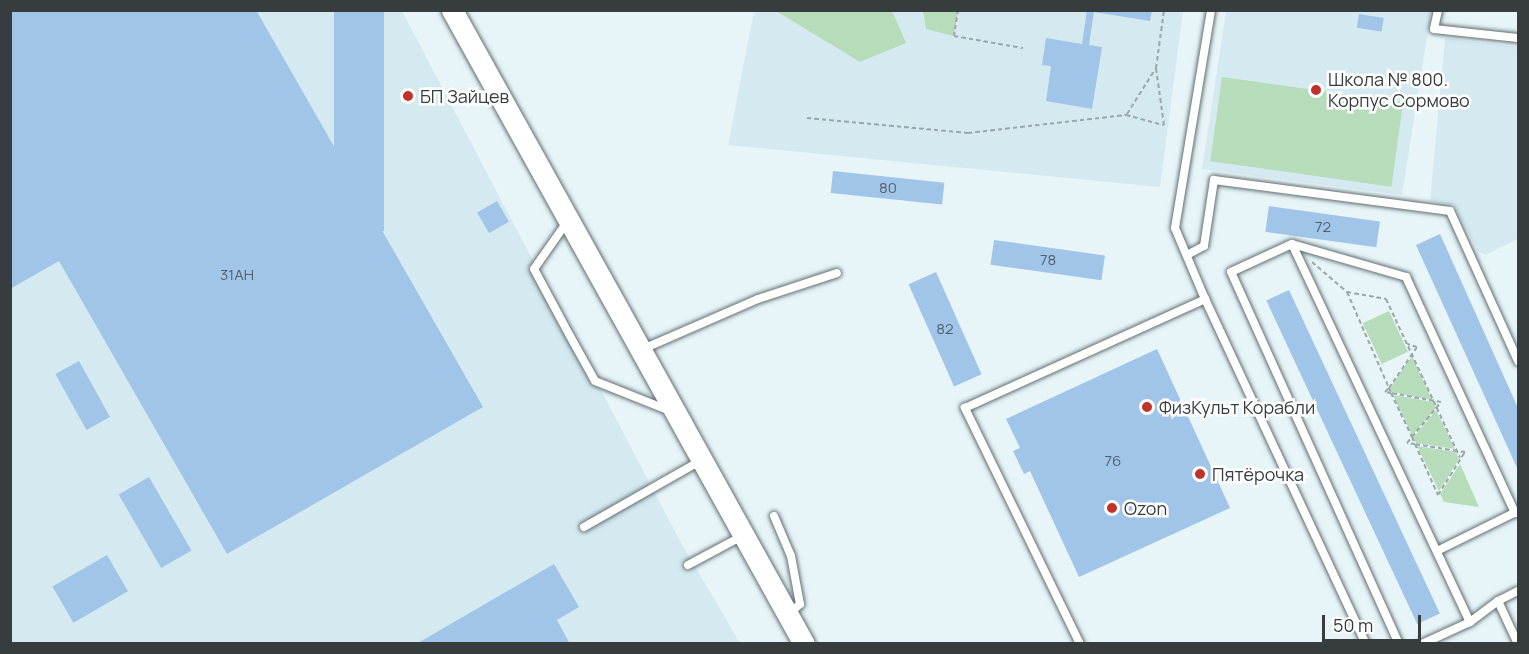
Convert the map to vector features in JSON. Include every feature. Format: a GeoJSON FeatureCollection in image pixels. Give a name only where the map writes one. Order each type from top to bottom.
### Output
{"type":"FeatureCollection","features":[{"type":"Feature","properties":{"kind":"street"},"geometry":{"type":"LineString","coordinates":[[452,10],[745,534],[804,644]]}},
{"type":"Feature","properties":{"kind":"lane"},"geometry":{"type":"LineString","coordinates":[[1211,10],[1175,228],[1205,299],[1366,644]]}},
{"type":"Feature","properties":{"kind":"lane"},"geometry":{"type":"LineString","coordinates":[[1438,10],[1434,29],[1518,38]]}},
{"type":"Feature","properties":{"kind":"lane"},"geometry":{"type":"LineString","coordinates":[[1187,255],[1204,246],[1214,180],[1450,211],[1518,361]]}},
{"type":"Feature","properties":{"kind":"lane"},"geometry":{"type":"LineString","coordinates":[[568,220],[534,269],[595,381],[678,414]]}},
{"type":"Feature","properties":{"kind":"lane"},"geometry":{"type":"LineString","coordinates":[[1292,244],[1470,622]]}},
{"type":"Feature","properties":{"kind":"lane"},"geometry":{"type":"LineString","coordinates":[[1399,644],[1231,272],[1292,244],[1406,277],[1517,512],[1437,551]]}},
{"type":"Feature","properties":{"kind":"lane"},"geometry":{"type":"LineString","coordinates":[[641,349],[758,299],[837,273]]}},
{"type":"Feature","properties":{"kind":"lane"},"geometry":{"type":"LineString","coordinates":[[1080,644],[965,408],[1205,299]]}},
{"type":"Feature","properties":{"kind":"lane"},"geometry":{"type":"LineString","coordinates":[[584,527],[703,459]]}},
{"type":"Feature","properties":{"kind":"lane"},"geometry":{"type":"LineString","coordinates":[[774,516],[791,556],[800,604],[789,614]]}},
{"type":"Feature","properties":{"kind":"lane"},"geometry":{"type":"LineString","coordinates":[[688,565],[745,534]]}},
{"type":"Feature","properties":{"kind":"lane"},"geometry":{"type":"LineString","coordinates":[[1422,644],[1470,622],[1498,601],[1518,591]]}},
{"type":"Feature","properties":{"kind":"lane"},"geometry":{"type":"LineString","coordinates":[[1498,601],[1518,644]]}},
{"type":"Feature","properties":{"kind":"path"},"geometry":{"type":"LineString","coordinates":[[958,10],[954,36],[1023,48]]}},
{"type":"Feature","properties":{"kind":"path"},"geometry":{"type":"LineString","coordinates":[[807,118],[968,133],[1126,115],[1164,125],[1156,68],[1164,10]]}},
{"type":"Feature","properties":{"kind":"path"},"geometry":{"type":"LineString","coordinates":[[1126,115],[1156,68]]}},
{"type":"Feature","properties":{"kind":"path"},"geometry":{"type":"LineString","coordinates":[[1292,244],[1347,292],[1389,388]]}},
{"type":"Feature","properties":{"kind":"path"},"geometry":{"type":"LineString","coordinates":[[1347,292],[1386,299],[1461,459]]}},
{"type":"Feature","properties":{"kind":"path"},"geometry":{"type":"LineString","coordinates":[[1391,393],[1412,437],[1415,444],[1438,495],[1465,452],[1415,444],[1407,443],[1412,437],[1437,408],[1441,402],[1434,401],[1391,393],[1385,392],[1417,347],[1407,344]]}},
{"type":"Feature","properties":{"kind":"shaded area"},"geometry":{"type":"Polygon","coordinates":[[[10,11],[402,11],[680,541],[740,643],[11,643],[10,11]]]}},
{"type":"Feature","properties":{"kind":"shaded area"},"geometry":{"type":"Polygon","coordinates":[[[754,11],[1183,11],[1160,187],[728,145],[754,11]]]}},
{"type":"Feature","properties":{"kind":"shaded area","name":"Школа № 800. Корпус Сормово"},"geometry":{"type":"Polygon","coordinates":[[[1226,11],[1431,11],[1402,195],[1202,169],[1226,11]]]}},
{"type":"Feature","properties":{"kind":"shaded area"},"geometry":{"type":"Polygon","coordinates":[[[1445,38],[1518,47],[1518,239],[1485,255],[1478,251],[1454,205],[1430,201],[1445,38]]]}},
{"type":"Feature","properties":{"kind":"green space"},"geometry":{"type":"Polygon","coordinates":[[[776,11],[887,11],[893,13],[906,43],[860,62],[776,11]]]}},
{"type":"Feature","properties":{"kind":"green space"},"geometry":{"type":"Polygon","coordinates":[[[923,11],[958,11],[954,36],[926,29],[923,11]]]}},
{"type":"Feature","properties":{"kind":"green space"},"geometry":{"type":"Polygon","coordinates":[[[1222,77],[1403,102],[1391,187],[1210,161],[1222,77]]]}},
{"type":"Feature","properties":{"kind":"green space"},"geometry":{"type":"Polygon","coordinates":[[[1389,311],[1408,352],[1382,364],[1363,323],[1389,311]]]}},
{"type":"Feature","properties":{"kind":"green space"},"geometry":{"type":"Polygon","coordinates":[[[1412,356],[1432,400],[1392,392],[1390,388],[1412,356]]]}},
{"type":"Feature","properties":{"kind":"green space"},"geometry":{"type":"Polygon","coordinates":[[[1393,395],[1433,402],[1436,408],[1412,436],[1393,395]]]}},
{"type":"Feature","properties":{"kind":"green space"},"geometry":{"type":"Polygon","coordinates":[[[1436,410],[1455,449],[1416,443],[1413,438],[1436,410]]]}},
{"type":"Feature","properties":{"kind":"green space"},"geometry":{"type":"Polygon","coordinates":[[[1417,446],[1456,452],[1459,459],[1439,491],[1417,446]]]}},
{"type":"Feature","properties":{"kind":"green space"},"geometry":{"type":"Polygon","coordinates":[[[1460,464],[1479,507],[1444,502],[1440,494],[1460,464]]]}},
{"type":"Feature","properties":{"kind":"building"},"geometry":{"type":"Polygon","coordinates":[[[10,10],[256,10],[483,407],[227,554],[59,261],[10,289],[10,10]]]}},
{"type":"Feature","properties":{"kind":"building"},"geometry":{"type":"Polygon","coordinates":[[[334,10],[384,10],[384,231],[334,231],[334,10]]]}},
{"type":"Feature","properties":{"kind":"building"},"geometry":{"type":"Polygon","coordinates":[[[1087,10],[1152,10],[1150,21],[1094,12],[1089,45],[1102,47],[1092,109],[1046,101],[1051,66],[1042,65],[1046,38],[1082,44],[1087,10]]]}},
{"type":"Feature","properties":{"kind":"building"},"geometry":{"type":"Polygon","coordinates":[[[1359,14],[1384,18],[1382,32],[1357,28],[1359,14]]]}},
{"type":"Feature","properties":{"kind":"building"},"geometry":{"type":"Polygon","coordinates":[[[833,171],[944,183],[942,205],[831,193],[833,171]]]}},
{"type":"Feature","properties":{"kind":"building"},"geometry":{"type":"Polygon","coordinates":[[[497,201],[509,222],[489,233],[477,212],[497,201]]]}},
{"type":"Feature","properties":{"kind":"building"},"geometry":{"type":"Polygon","coordinates":[[[1269,206],[1380,222],[1376,247],[1265,232],[1269,206]]]}},
{"type":"Feature","properties":{"kind":"building"},"geometry":{"type":"Polygon","coordinates":[[[1440,234],[1518,408],[1518,470],[1416,245],[1440,234]]]}},
{"type":"Feature","properties":{"kind":"building"},"geometry":{"type":"Polygon","coordinates":[[[994,240],[1105,256],[1101,280],[991,265],[994,240]]]}},
{"type":"Feature","properties":{"kind":"building"},"geometry":{"type":"Polygon","coordinates":[[[936,272],[982,374],[954,387],[909,284],[936,272]]]}},
{"type":"Feature","properties":{"kind":"building"},"geometry":{"type":"Polygon","coordinates":[[[1289,290],[1440,614],[1417,624],[1266,301],[1289,290]]]}},
{"type":"Feature","properties":{"kind":"building"},"geometry":{"type":"Polygon","coordinates":[[[1157,349],[1230,508],[1079,577],[1030,471],[1024,474],[1013,451],[1020,448],[1006,419],[1157,349]]]}},
{"type":"Feature","properties":{"kind":"building"},"geometry":{"type":"Polygon","coordinates":[[[79,361],[110,417],[86,430],[55,374],[79,361]]]}},
{"type":"Feature","properties":{"kind":"building"},"geometry":{"type":"Polygon","coordinates":[[[149,477],[192,551],[161,568],[119,494],[149,477]]]}},
{"type":"Feature","properties":{"kind":"building"},"geometry":{"type":"Polygon","coordinates":[[[107,555],[128,591],[73,623],[52,586],[107,555]]]}},
{"type":"Feature","properties":{"kind":"building"},"geometry":{"type":"Polygon","coordinates":[[[554,564],[579,607],[557,620],[570,644],[416,644],[554,564]]]}},
{"type":"Feature","properties":{"kind":"place","name":"Школа № 800. Корпус Сормово"},"geometry":{"type":"Point","coordinates":[1316,90]}},
{"type":"Feature","properties":{"kind":"place","name":"БП Зайцев"},"geometry":{"type":"Point","coordinates":[408,96]}},
{"type":"Feature","properties":{"kind":"place","name":"ФизКульт Корабли"},"geometry":{"type":"Point","coordinates":[1147,407]}},
{"type":"Feature","properties":{"kind":"place","name":"Пятёрочка"},"geometry":{"type":"Point","coordinates":[1200,474]}},
{"type":"Feature","properties":{"kind":"place","name":"Ozon"},"geometry":{"type":"Point","coordinates":[1112,508]}}]}
